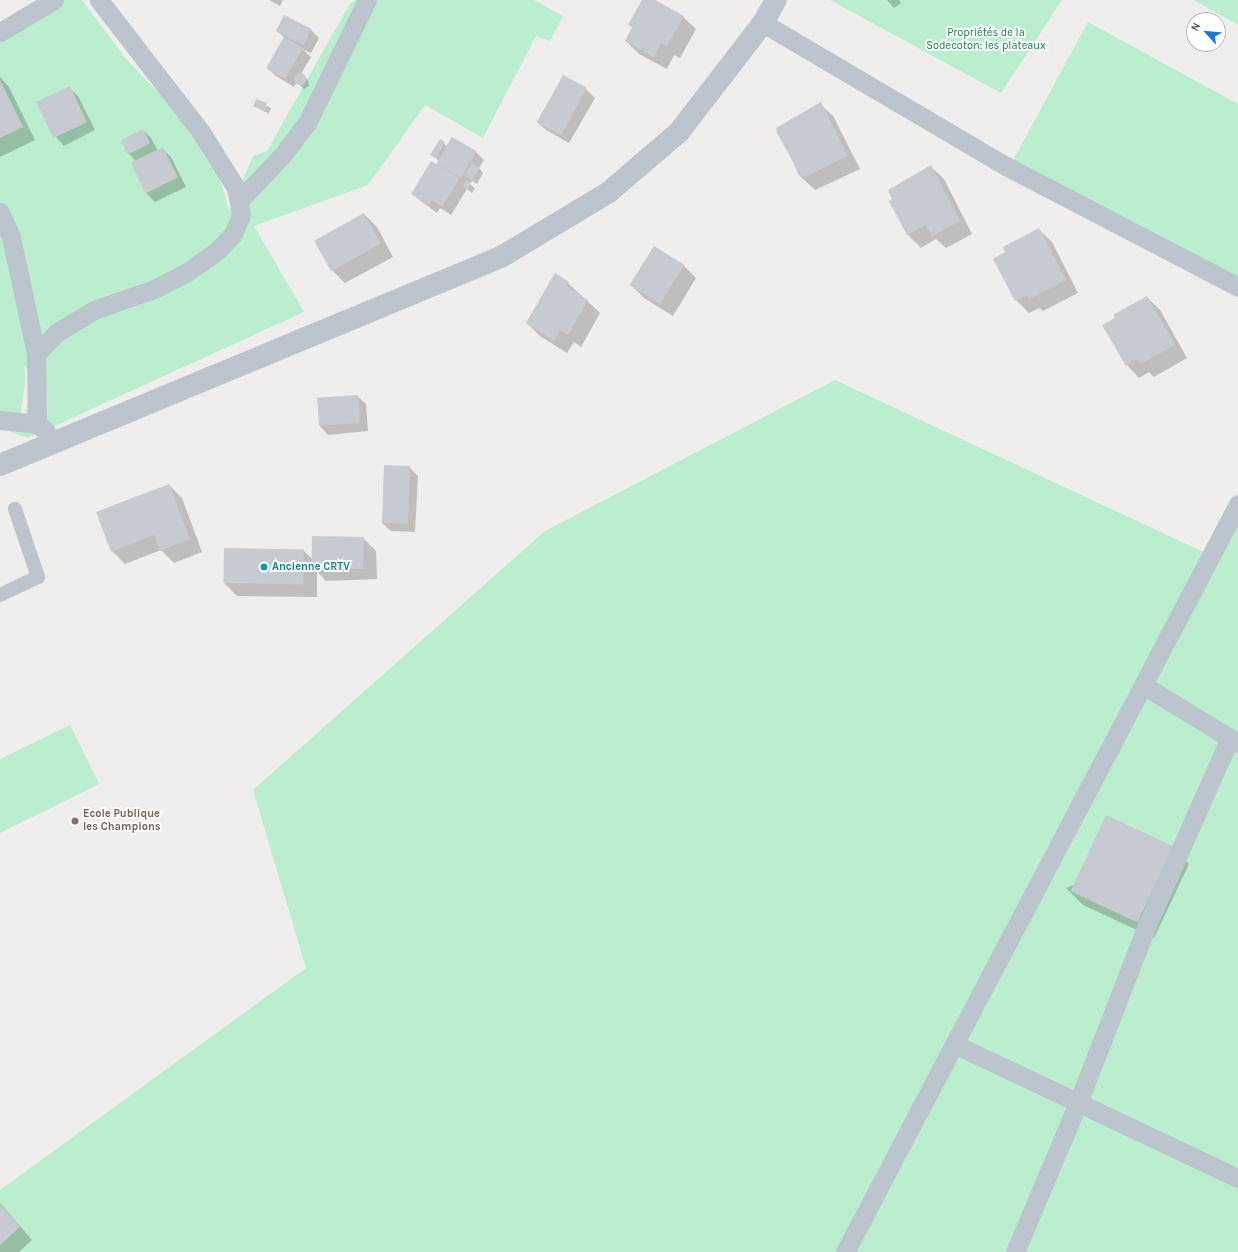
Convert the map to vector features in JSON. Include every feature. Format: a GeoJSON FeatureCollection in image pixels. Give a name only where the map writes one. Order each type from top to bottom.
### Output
{"type":"FeatureCollection","features":[{"type":"Feature","properties":{"kind":"street"},"geometry":{"type":"LineString","coordinates":[[0,32],[54,0]]}},
{"type":"Feature","properties":{"kind":"street"},"geometry":{"type":"LineString","coordinates":[[36,354],[56,333],[73,321],[94,310],[154,289],[212,255],[233,234],[241,215],[236,188],[201,132],[99,0]]}},
{"type":"Feature","properties":{"kind":"street"},"geometry":{"type":"LineString","coordinates":[[239,201],[284,152],[307,123],[367,0]]}},
{"type":"Feature","properties":{"kind":"street"},"geometry":{"type":"LineString","coordinates":[[0,465],[501,257],[609,192],[679,132],[763,23],[776,0]]}},
{"type":"Feature","properties":{"kind":"street"},"geometry":{"type":"LineString","coordinates":[[763,23],[1006,166],[1238,287]]}},
{"type":"Feature","properties":{"kind":"street"},"geometry":{"type":"LineString","coordinates":[[0,212],[11,237],[36,354],[37,424]]}},
{"type":"Feature","properties":{"kind":"street"},"geometry":{"type":"LineString","coordinates":[[0,420],[37,424],[58,440]]}},
{"type":"Feature","properties":{"kind":"street"},"geometry":{"type":"LineString","coordinates":[[845,1252],[1238,504]]}},
{"type":"Feature","properties":{"kind":"street"},"geometry":{"type":"LineString","coordinates":[[0,595],[38,577],[15,509]]}},
{"type":"Feature","properties":{"kind":"street"},"geometry":{"type":"LineString","coordinates":[[1015,1252],[1078,1103],[1147,925],[1234,740],[1143,684]]}},
{"type":"Feature","properties":{"kind":"street"},"geometry":{"type":"LineString","coordinates":[[954,1044],[1238,1178]]}},
{"type":"Feature","properties":{"kind":"green space"},"geometry":{"type":"Polygon","coordinates":[[[56,0],[82,0],[126,59],[185,120],[219,176],[229,210],[242,219],[230,209],[253,156],[267,151],[349,5],[355,0],[534,0],[563,16],[550,41],[536,36],[483,138],[425,105],[368,185],[254,226],[304,312],[28,438],[10,432],[24,419],[33,378],[24,365],[19,333],[26,378],[20,418],[0,424],[0,32],[56,0]]]}},
{"type":"Feature","properties":{"kind":"green space","name":"Propriétés de la Sodecoton: les plateaux"},"geometry":{"type":"Polygon","coordinates":[[[830,0],[1062,0],[1001,93],[830,0]]]}},
{"type":"Feature","properties":{"kind":"green space"},"geometry":{"type":"Polygon","coordinates":[[[1194,0],[1238,0],[1238,25],[1226,18],[1226,12],[1215,12],[1194,0]]]}},
{"type":"Feature","properties":{"kind":"green space"},"geometry":{"type":"Polygon","coordinates":[[[1088,22],[1238,104],[1238,285],[1012,162],[1088,22]]]}},
{"type":"Feature","properties":{"kind":"green space"},"geometry":{"type":"Polygon","coordinates":[[[835,380],[1212,556],[1238,512],[1238,1252],[0,1252],[0,1190],[306,968],[253,790],[545,531],[835,380]]]}},
{"type":"Feature","properties":{"kind":"green space"},"geometry":{"type":"Polygon","coordinates":[[[70,725],[99,784],[0,833],[0,759],[70,725]]]}},
{"type":"Feature","properties":{"kind":"building"},"geometry":{"type":"Polygon","coordinates":[[[642,0],[655,0],[684,16],[667,46],[661,43],[654,57],[625,41],[632,27],[628,25],[642,0]]]}},
{"type":"Feature","properties":{"kind":"building"},"geometry":{"type":"Polygon","coordinates":[[[284,15],[312,29],[303,45],[276,31],[284,15]]]}},
{"type":"Feature","properties":{"kind":"building"},"geometry":{"type":"Polygon","coordinates":[[[284,37],[303,48],[285,79],[266,68],[284,37]]]}},
{"type":"Feature","properties":{"kind":"building"},"geometry":{"type":"Polygon","coordinates":[[[298,73],[302,73],[306,79],[302,85],[298,85],[294,81],[294,77],[298,73]]]}},
{"type":"Feature","properties":{"kind":"building"},"geometry":{"type":"Polygon","coordinates":[[[563,75],[587,88],[561,135],[538,123],[563,75]]]}},
{"type":"Feature","properties":{"kind":"building"},"geometry":{"type":"Polygon","coordinates":[[[0,80],[23,127],[0,138],[0,80]]]}},
{"type":"Feature","properties":{"kind":"building"},"geometry":{"type":"Polygon","coordinates":[[[70,86],[87,122],[53,138],[36,102],[70,86]]]}},
{"type":"Feature","properties":{"kind":"building"},"geometry":{"type":"Polygon","coordinates":[[[256,99],[267,103],[265,111],[253,107],[256,99]]]}},
{"type":"Feature","properties":{"kind":"building"},"geometry":{"type":"Polygon","coordinates":[[[821,102],[848,156],[802,178],[777,133],[776,128],[821,102]]]}},
{"type":"Feature","properties":{"kind":"building"},"geometry":{"type":"Polygon","coordinates":[[[143,129],[150,143],[128,155],[121,140],[143,129]]]}},
{"type":"Feature","properties":{"kind":"building"},"geometry":{"type":"Polygon","coordinates":[[[452,137],[476,151],[461,178],[436,164],[452,137]]]}},
{"type":"Feature","properties":{"kind":"building"},"geometry":{"type":"Polygon","coordinates":[[[440,139],[445,142],[436,158],[430,155],[440,139]]]}},
{"type":"Feature","properties":{"kind":"building"},"geometry":{"type":"Polygon","coordinates":[[[163,147],[178,178],[146,193],[131,163],[163,147]]]}},
{"type":"Feature","properties":{"kind":"building"},"geometry":{"type":"Polygon","coordinates":[[[431,161],[460,178],[442,207],[432,200],[429,205],[411,194],[431,161]]]}},
{"type":"Feature","properties":{"kind":"building"},"geometry":{"type":"Polygon","coordinates":[[[472,163],[480,168],[472,180],[464,176],[472,163]]]}},
{"type":"Feature","properties":{"kind":"building"},"geometry":{"type":"Polygon","coordinates":[[[931,165],[960,221],[932,236],[926,225],[907,235],[889,201],[892,199],[888,190],[931,165]]]}},
{"type":"Feature","properties":{"kind":"building"},"geometry":{"type":"Polygon","coordinates":[[[466,180],[471,184],[468,190],[463,186],[466,180]]]}},
{"type":"Feature","properties":{"kind":"building"},"geometry":{"type":"Polygon","coordinates":[[[364,213],[381,244],[331,271],[314,241],[364,213]]]}},
{"type":"Feature","properties":{"kind":"building"},"geometry":{"type":"Polygon","coordinates":[[[1039,228],[1066,280],[1029,299],[1027,295],[1015,301],[993,259],[1005,252],[1003,247],[1039,228]]]}},
{"type":"Feature","properties":{"kind":"building"},"geometry":{"type":"Polygon","coordinates":[[[654,246],[685,265],[660,304],[630,285],[654,246]]]}},
{"type":"Feature","properties":{"kind":"building"},"geometry":{"type":"Polygon","coordinates":[[[555,273],[569,282],[566,286],[588,300],[568,335],[560,330],[554,341],[526,323],[555,273]]]}},
{"type":"Feature","properties":{"kind":"building"},"geometry":{"type":"Polygon","coordinates":[[[1147,296],[1175,345],[1140,364],[1137,359],[1126,366],[1102,325],[1115,318],[1113,315],[1147,296]]]}},
{"type":"Feature","properties":{"kind":"building"},"geometry":{"type":"Polygon","coordinates":[[[358,395],[360,423],[319,426],[317,398],[358,395]]]}},
{"type":"Feature","properties":{"kind":"building"},"geometry":{"type":"Polygon","coordinates":[[[384,465],[410,466],[408,524],[382,523],[384,465]]]}},
{"type":"Feature","properties":{"kind":"building"},"geometry":{"type":"Polygon","coordinates":[[[169,484],[190,539],[160,551],[154,535],[111,552],[96,512],[169,484]]]}},
{"type":"Feature","properties":{"kind":"building"},"geometry":{"type":"Polygon","coordinates":[[[312,536],[364,537],[363,569],[311,568],[312,536]]]}},
{"type":"Feature","properties":{"kind":"building","name":"Ancienne CRTV"},"geometry":{"type":"Polygon","coordinates":[[[224,548],[304,549],[303,584],[223,583],[224,548]]]}},
{"type":"Feature","properties":{"kind":"building"},"geometry":{"type":"Polygon","coordinates":[[[1106,815],[1173,846],[1138,922],[1071,891],[1106,815]]]}},
{"type":"Feature","properties":{"kind":"building"},"geometry":{"type":"Polygon","coordinates":[[[0,1204],[20,1227],[0,1245],[0,1204]]]}},
{"type":"Feature","properties":{"kind":"place","name":"Ancienne CRTV"},"geometry":{"type":"Point","coordinates":[264,567]}},
{"type":"Feature","properties":{"kind":"place","name":"Ecole Publique les Champions"},"geometry":{"type":"Point","coordinates":[75,821]}}]}
